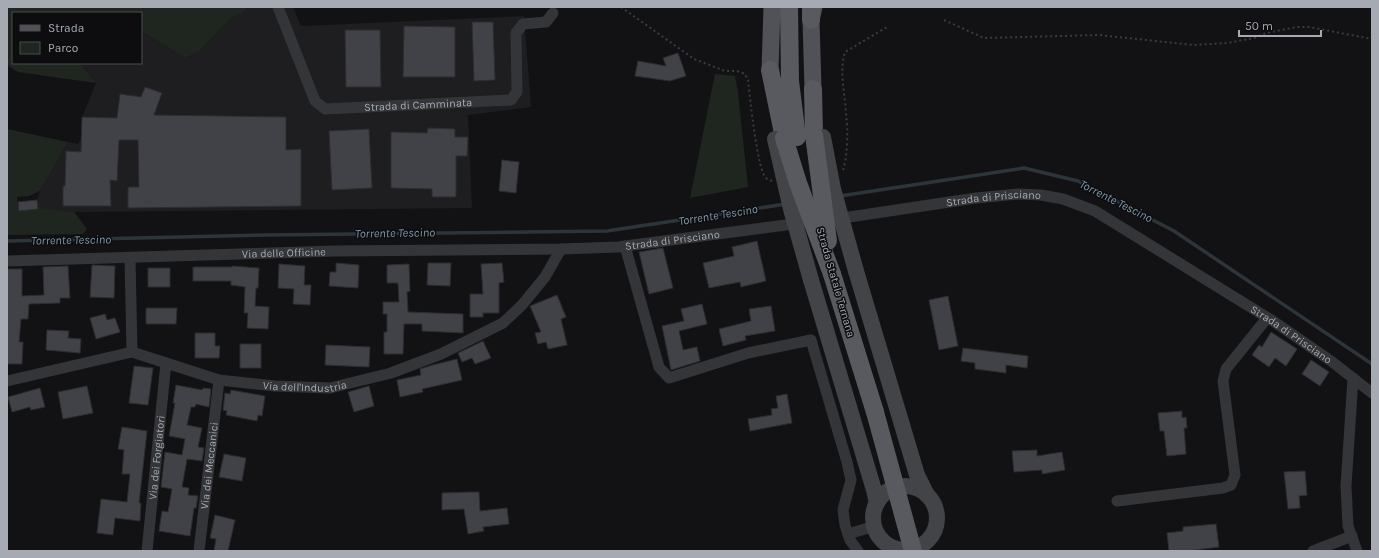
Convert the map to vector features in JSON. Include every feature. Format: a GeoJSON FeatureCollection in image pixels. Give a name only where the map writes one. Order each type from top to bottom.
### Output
{"type":"FeatureCollection","features":[{"type":"Feature","properties":{"kind":"highway","name":"Strada Statale Ternana"},"geometry":{"type":"LineString","coordinates":[[790,7],[790,81],[799,137],[832,274],[875,412],[913,551]]}},
{"type":"Feature","properties":{"kind":"highway"},"geometry":{"type":"LineString","coordinates":[[770,70],[799,137]]}},
{"type":"Feature","properties":{"kind":"highway"},"geometry":{"type":"LineString","coordinates":[[799,137],[813,89]]}},
{"type":"Feature","properties":{"kind":"main road"},"geometry":{"type":"LineString","coordinates":[[770,70],[772,7]]}},
{"type":"Feature","properties":{"kind":"main road"},"geometry":{"type":"LineString","coordinates":[[812,11],[813,89]]}},
{"type":"Feature","properties":{"kind":"main road"},"geometry":{"type":"LineString","coordinates":[[799,137],[833,190],[917,475],[927,495]]}},
{"type":"Feature","properties":{"kind":"main road"},"geometry":{"type":"LineString","coordinates":[[799,137],[791,209],[877,503]]}},
{"type":"Feature","properties":{"kind":"main road"},"geometry":{"type":"LineString","coordinates":[[902,486],[914,487],[927,495],[931,499],[936,510],[937,522],[934,532],[924,543],[909,550],[893,547],[882,540],[874,526],[874,514],[877,503],[887,492],[902,486]]}},
{"type":"Feature","properties":{"kind":"street","name":"Strada di Camminata"},"geometry":{"type":"LineString","coordinates":[[278,7],[315,101],[325,109],[511,100],[517,92],[516,33],[523,24],[546,22],[553,13]]}},
{"type":"Feature","properties":{"kind":"street","name":"Strada di Prisciano"},"geometry":{"type":"LineString","coordinates":[[560,248],[625,246],[850,217],[976,198],[1018,194],[1041,195],[1063,199],[1095,211],[1267,318],[1331,361],[1372,393]]}},
{"type":"Feature","properties":{"kind":"street"},"geometry":{"type":"LineString","coordinates":[[625,246],[659,367],[668,378],[748,353],[811,340],[847,462],[851,480],[843,510],[845,525],[850,540],[858,551]]}},
{"type":"Feature","properties":{"kind":"street","name":"Via delle Officine"},"geometry":{"type":"LineString","coordinates":[[7,261],[335,251],[560,248]]}},
{"type":"Feature","properties":{"kind":"street","name":"Via dell'Industria"},"geometry":{"type":"LineString","coordinates":[[132,352],[219,380],[275,386],[330,388],[391,373],[440,354],[503,322],[522,305],[545,277],[560,248]]}},
{"type":"Feature","properties":{"kind":"street"},"geometry":{"type":"LineString","coordinates":[[7,381],[132,352],[130,258]]}},
{"type":"Feature","properties":{"kind":"street"},"geometry":{"type":"LineString","coordinates":[[1117,501],[1223,488],[1231,485],[1235,475],[1223,381],[1226,369],[1267,318]]}},
{"type":"Feature","properties":{"kind":"street","name":"Via dei Forgiatori"},"geometry":{"type":"LineString","coordinates":[[146,551],[166,363]]}},
{"type":"Feature","properties":{"kind":"street"},"geometry":{"type":"LineString","coordinates":[[1353,378],[1346,486],[1348,526],[1357,551]]}},
{"type":"Feature","properties":{"kind":"street","name":"Via dei Meccanici"},"geometry":{"type":"LineString","coordinates":[[199,551],[219,380]]}},
{"type":"Feature","properties":{"kind":"street"},"geometry":{"type":"LineString","coordinates":[[848,534],[874,526]]}},
{"type":"Feature","properties":{"kind":"street"},"geometry":{"type":"LineString","coordinates":[[1313,551],[1352,536]]}},
{"type":"Feature","properties":{"kind":"path"},"geometry":{"type":"LineString","coordinates":[[944,20],[984,38],[1099,35],[1193,45],[1227,43],[1254,38],[1266,33],[1309,27],[1372,39]]}},
{"type":"Feature","properties":{"kind":"shaded area"},"geometry":{"type":"Polygon","coordinates":[[[248,7],[293,7],[301,26],[524,16],[531,107],[468,115],[472,208],[74,212],[38,209],[37,200],[40,191],[68,142],[78,144],[81,138],[82,117],[96,83],[82,64],[142,64],[142,32],[185,58],[198,52],[229,20],[245,11],[248,7]]]}},
{"type":"Feature","properties":{"kind":"green space"},"geometry":{"type":"Polygon","coordinates":[[[7,7],[248,7],[245,11],[229,20],[198,52],[185,58],[142,32],[142,12],[12,12],[12,64],[82,64],[96,83],[18,72],[7,65],[7,7]]]}},
{"type":"Feature","properties":{"kind":"green space"},"geometry":{"type":"Polygon","coordinates":[[[715,74],[735,76],[748,187],[690,198],[715,74]]]}},
{"type":"Feature","properties":{"kind":"green space"},"geometry":{"type":"Polygon","coordinates":[[[7,129],[68,142],[40,191],[29,196],[17,197],[18,206],[74,212],[87,229],[83,234],[7,235],[7,129]]]}},
{"type":"Feature","properties":{"kind":"building"},"geometry":{"type":"Polygon","coordinates":[[[472,22],[493,22],[495,80],[474,81],[472,22]]]}},
{"type":"Feature","properties":{"kind":"building"},"geometry":{"type":"Polygon","coordinates":[[[404,26],[455,27],[455,77],[403,77],[404,26]]]}},
{"type":"Feature","properties":{"kind":"building"},"geometry":{"type":"Polygon","coordinates":[[[345,30],[380,30],[381,87],[346,87],[345,30]]]}},
{"type":"Feature","properties":{"kind":"building"},"geometry":{"type":"Polygon","coordinates":[[[678,53],[686,76],[670,81],[635,76],[638,61],[666,66],[663,58],[678,53]]]}},
{"type":"Feature","properties":{"kind":"building"},"geometry":{"type":"Polygon","coordinates":[[[145,87],[162,93],[154,115],[286,117],[286,150],[301,149],[301,206],[128,208],[128,187],[139,187],[138,140],[119,140],[117,181],[110,180],[111,206],[63,206],[66,151],[81,152],[82,117],[117,118],[120,94],[141,97],[145,87]]]}},
{"type":"Feature","properties":{"kind":"building"},"geometry":{"type":"Polygon","coordinates":[[[428,128],[455,129],[455,137],[468,137],[467,156],[456,156],[456,197],[432,197],[432,189],[391,188],[391,132],[427,133],[428,128]]]}},
{"type":"Feature","properties":{"kind":"building"},"geometry":{"type":"Polygon","coordinates":[[[369,129],[372,188],[332,190],[329,131],[369,129]]]}},
{"type":"Feature","properties":{"kind":"building"},"geometry":{"type":"Polygon","coordinates":[[[502,160],[519,162],[516,193],[499,191],[502,160]]]}},
{"type":"Feature","properties":{"kind":"building"},"geometry":{"type":"Polygon","coordinates":[[[37,200],[38,209],[19,211],[18,202],[37,200]]]}},
{"type":"Feature","properties":{"kind":"building"},"geometry":{"type":"Polygon","coordinates":[[[757,241],[766,281],[741,287],[740,282],[709,288],[703,263],[734,256],[732,247],[757,241]]]}},
{"type":"Feature","properties":{"kind":"building"},"geometry":{"type":"Polygon","coordinates":[[[663,248],[673,288],[649,294],[639,252],[663,248]]]}},
{"type":"Feature","properties":{"kind":"building"},"geometry":{"type":"Polygon","coordinates":[[[336,263],[359,265],[358,288],[329,286],[330,272],[336,272],[336,263]]]}},
{"type":"Feature","properties":{"kind":"building"},"geometry":{"type":"Polygon","coordinates":[[[428,263],[451,263],[450,286],[427,285],[428,263]]]}},
{"type":"Feature","properties":{"kind":"building"},"geometry":{"type":"Polygon","coordinates":[[[502,263],[504,282],[499,283],[499,313],[483,313],[483,317],[470,317],[470,294],[483,294],[481,264],[502,263]]]}},
{"type":"Feature","properties":{"kind":"building"},"geometry":{"type":"Polygon","coordinates":[[[279,264],[305,266],[304,285],[311,285],[310,305],[293,304],[294,289],[278,288],[279,264]]]}},
{"type":"Feature","properties":{"kind":"building"},"geometry":{"type":"Polygon","coordinates":[[[409,264],[410,291],[407,292],[408,312],[463,314],[463,333],[422,331],[422,324],[404,324],[403,354],[384,354],[384,332],[387,332],[387,314],[383,314],[383,302],[399,302],[398,283],[387,283],[387,265],[409,264]]]}},
{"type":"Feature","properties":{"kind":"building"},"geometry":{"type":"Polygon","coordinates":[[[92,265],[115,266],[114,298],[90,297],[92,265]]]}},
{"type":"Feature","properties":{"kind":"building"},"geometry":{"type":"Polygon","coordinates":[[[68,266],[70,298],[60,298],[60,303],[29,304],[28,319],[21,319],[19,342],[23,342],[22,364],[7,364],[7,269],[22,269],[22,296],[44,295],[43,267],[68,266]]]}},
{"type":"Feature","properties":{"kind":"building"},"geometry":{"type":"Polygon","coordinates":[[[232,266],[259,268],[255,306],[269,307],[268,329],[247,328],[248,313],[244,313],[245,287],[231,285],[231,281],[193,281],[193,267],[232,266]]]}},
{"type":"Feature","properties":{"kind":"building"},"geometry":{"type":"Polygon","coordinates":[[[148,268],[170,268],[170,287],[148,287],[148,268]]]}},
{"type":"Feature","properties":{"kind":"building"},"geometry":{"type":"Polygon","coordinates":[[[557,295],[566,317],[561,319],[567,345],[548,349],[546,342],[538,344],[535,333],[541,332],[530,306],[557,295]]]}},
{"type":"Feature","properties":{"kind":"building"},"geometry":{"type":"Polygon","coordinates":[[[948,296],[958,346],[939,350],[929,300],[948,296]]]}},
{"type":"Feature","properties":{"kind":"building"},"geometry":{"type":"Polygon","coordinates":[[[702,304],[707,324],[679,331],[683,350],[697,347],[700,361],[671,370],[662,326],[684,321],[681,309],[702,304]]]}},
{"type":"Feature","properties":{"kind":"building"},"geometry":{"type":"Polygon","coordinates":[[[771,306],[775,331],[745,336],[746,340],[723,346],[719,329],[751,321],[749,309],[771,306]]]}},
{"type":"Feature","properties":{"kind":"building"},"geometry":{"type":"Polygon","coordinates":[[[146,308],[177,308],[176,324],[146,324],[146,308]]]}},
{"type":"Feature","properties":{"kind":"building"},"geometry":{"type":"Polygon","coordinates":[[[105,314],[107,320],[115,318],[120,332],[96,339],[90,318],[105,314]]]}},
{"type":"Feature","properties":{"kind":"building"},"geometry":{"type":"Polygon","coordinates":[[[47,330],[69,331],[68,338],[81,339],[80,353],[46,350],[47,330]]]}},
{"type":"Feature","properties":{"kind":"building"},"geometry":{"type":"Polygon","coordinates":[[[1271,332],[1297,349],[1286,366],[1275,358],[1269,367],[1252,355],[1259,345],[1262,347],[1271,332]]]}},
{"type":"Feature","properties":{"kind":"building"},"geometry":{"type":"Polygon","coordinates":[[[195,333],[215,333],[215,346],[220,346],[219,358],[195,358],[195,333]]]}},
{"type":"Feature","properties":{"kind":"building"},"geometry":{"type":"Polygon","coordinates":[[[483,341],[491,358],[475,364],[472,358],[462,362],[458,353],[483,341]]]}},
{"type":"Feature","properties":{"kind":"building"},"geometry":{"type":"Polygon","coordinates":[[[240,344],[261,344],[261,368],[240,368],[240,344]]]}},
{"type":"Feature","properties":{"kind":"building"},"geometry":{"type":"Polygon","coordinates":[[[326,345],[370,347],[369,367],[325,365],[326,345]]]}},
{"type":"Feature","properties":{"kind":"building"},"geometry":{"type":"Polygon","coordinates":[[[963,348],[1028,356],[1027,368],[1006,365],[1006,373],[975,369],[975,363],[961,361],[963,348]]]}},
{"type":"Feature","properties":{"kind":"building"},"geometry":{"type":"Polygon","coordinates":[[[457,359],[462,380],[422,389],[423,392],[400,397],[397,380],[421,375],[420,369],[457,359]]]}},
{"type":"Feature","properties":{"kind":"building"},"geometry":{"type":"Polygon","coordinates":[[[1311,360],[1329,372],[1320,386],[1302,374],[1311,360]]]}},
{"type":"Feature","properties":{"kind":"building"},"geometry":{"type":"Polygon","coordinates":[[[134,366],[153,368],[148,405],[129,403],[134,366]]]}},
{"type":"Feature","properties":{"kind":"building"},"geometry":{"type":"Polygon","coordinates":[[[176,385],[202,390],[203,388],[211,389],[209,407],[196,404],[195,407],[191,407],[187,425],[202,428],[198,447],[204,448],[202,461],[187,459],[182,487],[189,488],[188,495],[198,496],[196,508],[194,508],[190,536],[159,531],[162,511],[168,512],[172,489],[161,487],[165,452],[182,455],[185,439],[169,436],[175,403],[173,403],[176,385]]]}},
{"type":"Feature","properties":{"kind":"building"},"geometry":{"type":"Polygon","coordinates":[[[87,386],[93,413],[63,419],[58,392],[87,386]]]}},
{"type":"Feature","properties":{"kind":"building"},"geometry":{"type":"Polygon","coordinates":[[[369,386],[374,406],[354,412],[348,392],[369,386]]]}},
{"type":"Feature","properties":{"kind":"building"},"geometry":{"type":"Polygon","coordinates":[[[40,388],[45,407],[31,410],[30,407],[12,412],[8,397],[40,388]]]}},
{"type":"Feature","properties":{"kind":"building"},"geometry":{"type":"Polygon","coordinates":[[[231,390],[265,396],[262,416],[258,415],[257,421],[226,415],[227,411],[223,410],[225,393],[230,394],[231,390]]]}},
{"type":"Feature","properties":{"kind":"building"},"geometry":{"type":"Polygon","coordinates":[[[787,394],[792,423],[750,431],[748,419],[772,415],[771,409],[778,408],[776,396],[787,394]]]}},
{"type":"Feature","properties":{"kind":"building"},"geometry":{"type":"Polygon","coordinates":[[[1182,411],[1182,418],[1186,417],[1187,428],[1184,428],[1186,454],[1167,456],[1164,431],[1160,431],[1158,413],[1182,411]]]}},
{"type":"Feature","properties":{"kind":"building"},"geometry":{"type":"Polygon","coordinates":[[[122,427],[147,431],[139,503],[141,503],[140,521],[115,518],[113,535],[97,533],[101,499],[127,502],[130,474],[122,474],[124,450],[118,449],[122,427]]]}},
{"type":"Feature","properties":{"kind":"building"},"geometry":{"type":"Polygon","coordinates":[[[1037,450],[1037,456],[1062,452],[1065,470],[1042,474],[1042,470],[1014,472],[1012,451],[1037,450]]]}},
{"type":"Feature","properties":{"kind":"building"},"geometry":{"type":"Polygon","coordinates":[[[224,454],[246,458],[242,481],[219,477],[224,454]]]}},
{"type":"Feature","properties":{"kind":"building"},"geometry":{"type":"Polygon","coordinates":[[[1305,471],[1307,495],[1299,496],[1300,508],[1288,509],[1284,472],[1305,471]]]}},
{"type":"Feature","properties":{"kind":"building"},"geometry":{"type":"Polygon","coordinates":[[[479,492],[480,511],[507,508],[509,524],[483,527],[484,531],[468,534],[464,509],[442,510],[442,493],[479,492]]]}},
{"type":"Feature","properties":{"kind":"building"},"geometry":{"type":"Polygon","coordinates":[[[215,515],[235,520],[228,551],[214,551],[216,539],[210,538],[215,515]]]}},
{"type":"Feature","properties":{"kind":"building"},"geometry":{"type":"Polygon","coordinates":[[[1216,524],[1219,547],[1187,551],[1169,551],[1167,533],[1183,531],[1183,527],[1216,524]]]}},
{"type":"Feature","properties":{"kind":"waterway","name":"Torrente Tescino"},"geometry":{"type":"LineString","coordinates":[[840,196],[1024,168],[1078,181],[1174,231],[1372,364]]}},
{"type":"Feature","properties":{"kind":"waterway","name":"Torrente Tescino"},"geometry":{"type":"LineString","coordinates":[[7,241],[267,235],[607,231],[786,204]]}}]}
